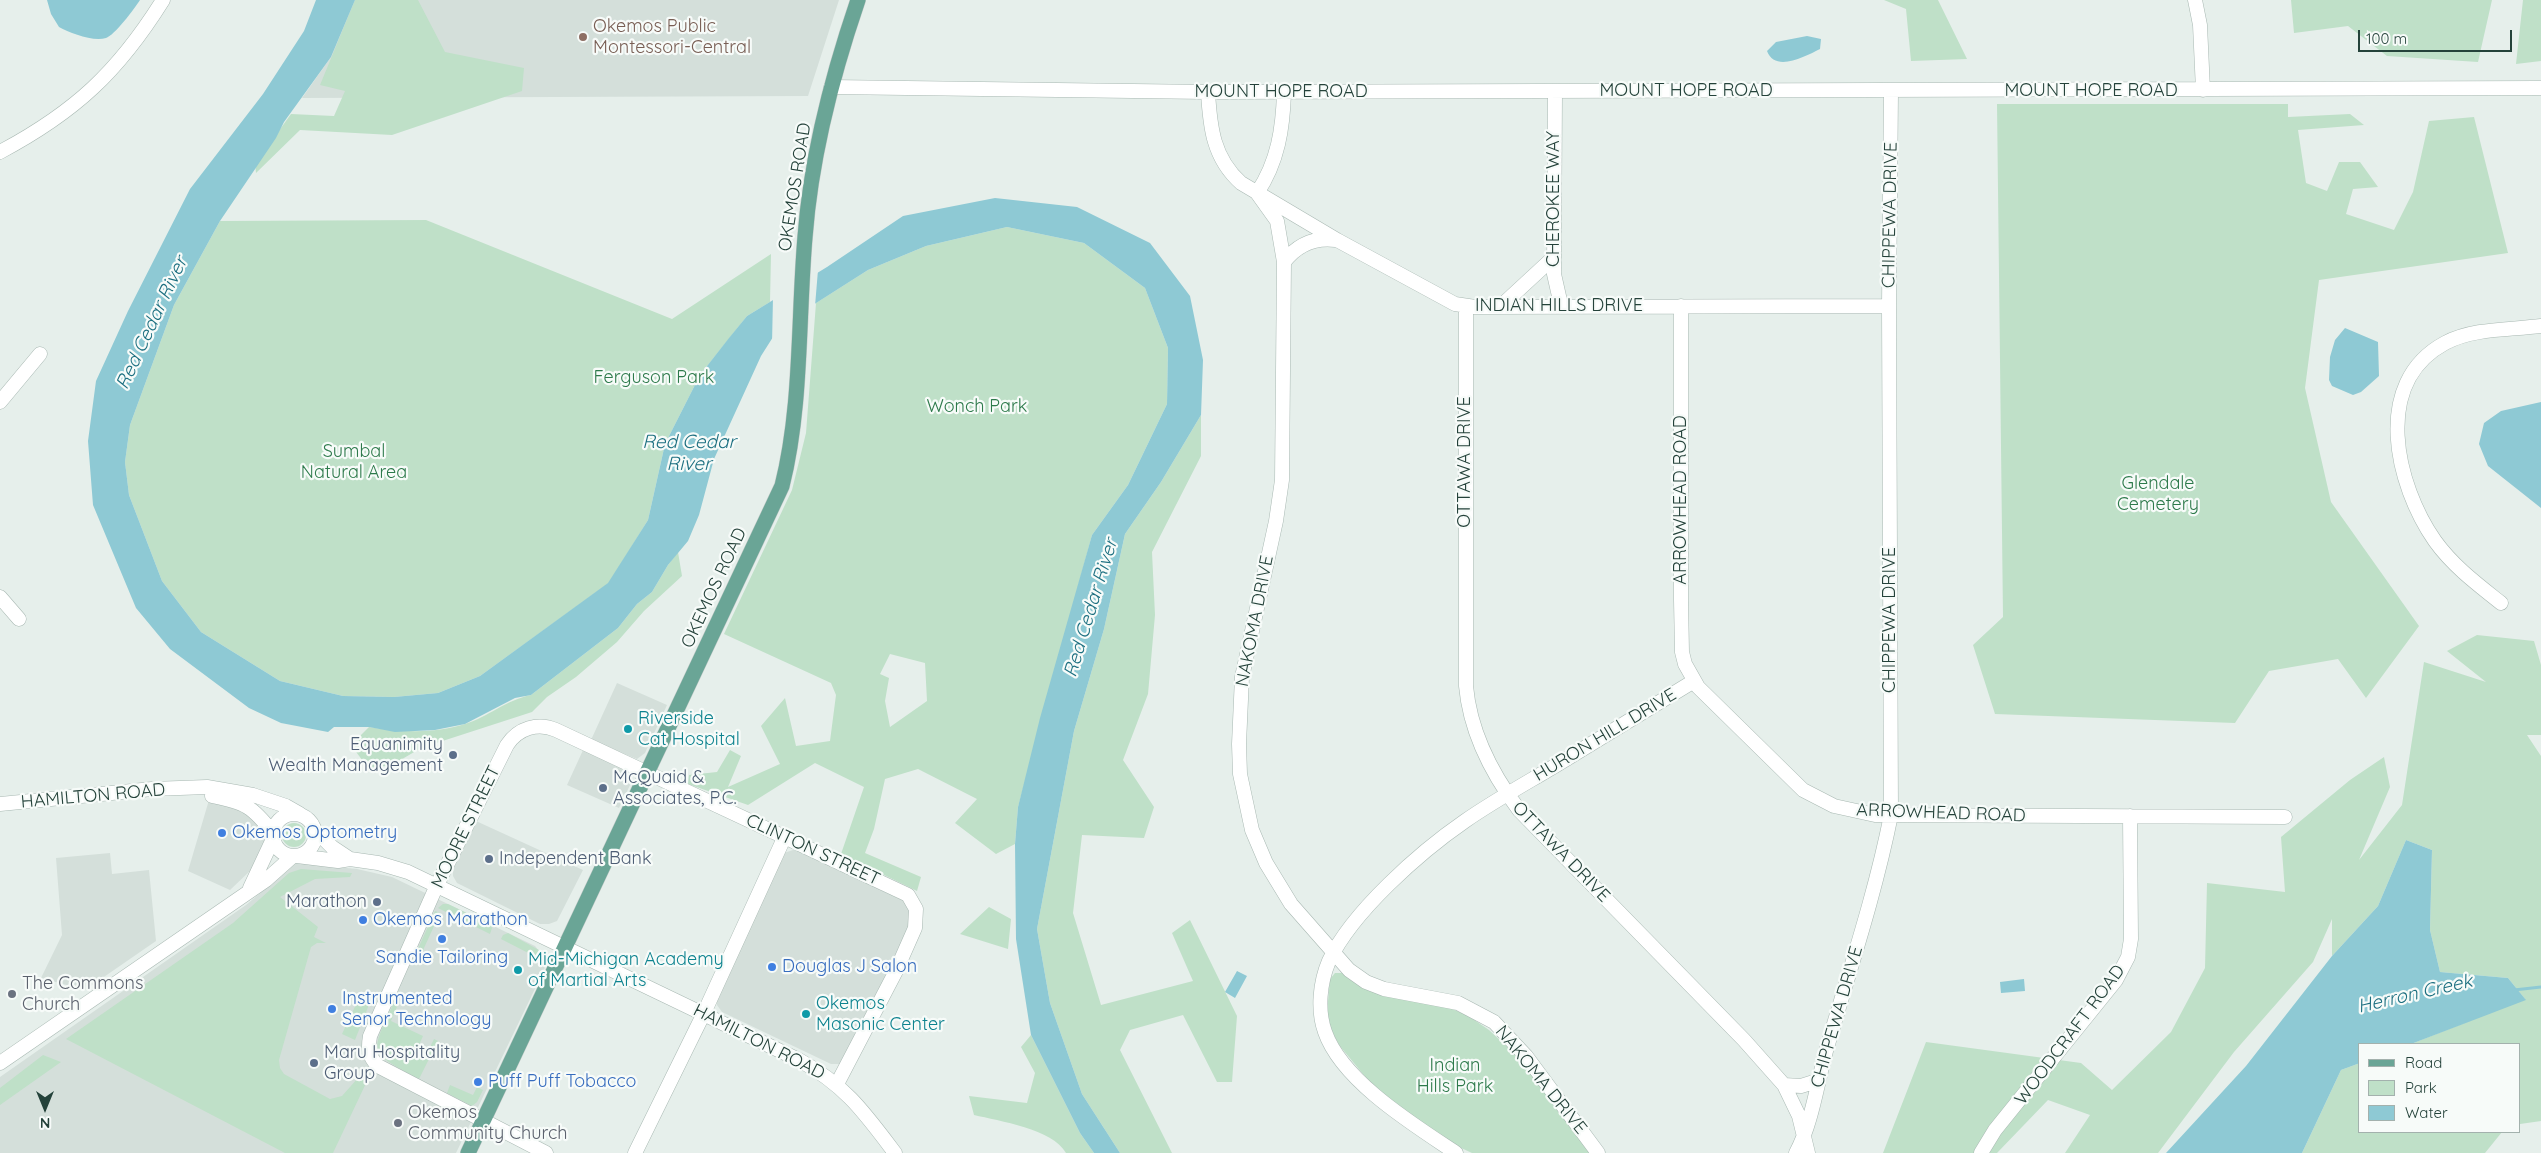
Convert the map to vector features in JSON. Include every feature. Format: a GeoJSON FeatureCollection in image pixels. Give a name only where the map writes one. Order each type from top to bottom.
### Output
{"type":"FeatureCollection","features":[{"type":"Feature","properties":{"kind":"main road","name":"OKEMOS ROAD"},"geometry":{"type":"LineString","coordinates":[[468,1153],[782,486],[789,458],[793,424],[803,268],[812,176],[831,87],[858,0]]}},
{"type":"Feature","properties":{"kind":"street"},"geometry":{"type":"LineString","coordinates":[[0,152],[60,117],[97,86],[122,60],[163,0]]}},
{"type":"Feature","properties":{"kind":"street"},"geometry":{"type":"LineString","coordinates":[[2195,0],[2200,25],[2203,90]]}},
{"type":"Feature","properties":{"kind":"street","name":"MOUNT HOPE ROAD"},"geometry":{"type":"LineString","coordinates":[[831,87],[1208,92],[2541,88]]}},
{"type":"Feature","properties":{"kind":"street","name":"CHIPPEWA DRIVE"},"geometry":{"type":"LineString","coordinates":[[1803,1136],[1817,1081],[1878,876],[1891,815],[1889,306],[1891,91]]}},
{"type":"Feature","properties":{"kind":"street","name":"INDIAN HILLS DRIVE"},"geometry":{"type":"LineString","coordinates":[[1208,92],[1210,129],[1217,151],[1235,178],[1338,240],[1445,300],[1466,306],[1889,306]]}},
{"type":"Feature","properties":{"kind":"street"},"geometry":{"type":"LineString","coordinates":[[1258,193],[1270,172],[1277,153],[1282,126],[1284,92]]}},
{"type":"Feature","properties":{"kind":"street","name":"CHEROKEE WAY"},"geometry":{"type":"LineString","coordinates":[[1555,92],[1554,257],[1555,282],[1560,306]]}},
{"type":"Feature","properties":{"kind":"street","name":"NAKOMA DRIVE"},"geometry":{"type":"LineString","coordinates":[[1258,193],[1277,221],[1284,262],[1282,480],[1276,521],[1242,677],[1239,744],[1240,774],[1252,830],[1266,863],[1291,904],[1349,970],[1374,986],[1458,1003],[1494,1022],[1526,1056],[1598,1153]]}},
{"type":"Feature","properties":{"kind":"street"},"geometry":{"type":"LineString","coordinates":[[1284,262],[1298,248],[1312,241],[1338,240]]}},
{"type":"Feature","properties":{"kind":"street"},"geometry":{"type":"LineString","coordinates":[[1501,306],[1554,257]]}},
{"type":"Feature","properties":{"kind":"street","name":"OTTAWA DRIVE"},"geometry":{"type":"LineString","coordinates":[[1466,306],[1466,686],[1471,716],[1481,745],[1507,795],[1534,827],[1744,1040],[1784,1085],[1795,1106],[1808,1153]]}},
{"type":"Feature","properties":{"kind":"street","name":"ARROWHEAD ROAD"},"geometry":{"type":"LineString","coordinates":[[1680,306],[1682,652],[1694,681],[1803,790],[1824,802],[1846,810],[1891,815],[2285,817]]}},
{"type":"Feature","properties":{"kind":"street"},"geometry":{"type":"LineString","coordinates":[[2501,603],[2470,579],[2446,555],[2418,512],[2402,464],[2397,432],[2399,404],[2406,382],[2420,363],[2446,343],[2466,335],[2541,326]]}},
{"type":"Feature","properties":{"kind":"street"},"geometry":{"type":"LineString","coordinates":[[0,402],[40,354]]}},
{"type":"Feature","properties":{"kind":"street"},"geometry":{"type":"LineString","coordinates":[[0,596],[19,619]]}},
{"type":"Feature","properties":{"kind":"street","name":"HURON HILL DRIVE"},"geometry":{"type":"LineString","coordinates":[[1456,1153],[1383,1102],[1334,1050],[1325,1033],[1320,1007],[1326,972],[1334,954],[1367,910],[1410,864],[1466,820],[1694,681]]}},
{"type":"Feature","properties":{"kind":"street","name":"CLINTON STREET"},"geometry":{"type":"LineString","coordinates":[[507,745],[517,734],[527,728],[545,726],[899,889],[913,902],[917,918],[896,971],[837,1084]]}},
{"type":"Feature","properties":{"kind":"street","name":"MOORE STREET"},"geometry":{"type":"LineString","coordinates":[[483,1122],[378,1066],[371,1058],[368,1046],[374,1026],[437,885],[507,745]]}},
{"type":"Feature","properties":{"kind":"street","name":"HAMILTON ROAD"},"geometry":{"type":"LineString","coordinates":[[0,804],[152,790],[207,787],[269,800],[300,814]]}},
{"type":"Feature","properties":{"kind":"street","name":"HAMILTON ROAD"},"geometry":{"type":"LineString","coordinates":[[187,789],[226,799],[254,810],[273,836]]}},
{"type":"Feature","properties":{"kind":"street"},"geometry":{"type":"LineString","coordinates":[[0,1063],[312,846],[314,830],[307,818],[300,814],[286,814],[280,818],[276,823],[264,863],[250,889]]}},
{"type":"Feature","properties":{"kind":"street","name":"WOODCRAFT ROAD"},"geometry":{"type":"LineString","coordinates":[[1981,1153],[1995,1130],[2116,980],[2125,965],[2131,938],[2130,816]]}},
{"type":"Feature","properties":{"kind":"street","name":"HAMILTON ROAD"},"geometry":{"type":"LineString","coordinates":[[314,830],[332,847],[350,859],[393,867],[437,885],[799,1060],[837,1084],[853,1099],[895,1153]]}},
{"type":"Feature","properties":{"kind":"street"},"geometry":{"type":"LineString","coordinates":[[273,836],[281,852],[295,856]]}},
{"type":"Feature","properties":{"kind":"street"},"geometry":{"type":"LineString","coordinates":[[635,1153],[704,1013],[785,836]]}},
{"type":"Feature","properties":{"kind":"street","name":"HAMILTON ROAD"},"geometry":{"type":"LineString","coordinates":[[295,856],[338,862],[350,859]]}},
{"type":"Feature","properties":{"kind":"street"},"geometry":{"type":"LineString","coordinates":[[1784,1085],[1801,1086],[1817,1081]]}},
{"type":"Feature","properties":{"kind":"street"},"geometry":{"type":"LineString","coordinates":[[483,1122],[546,1153]]}},
{"type":"Feature","properties":{"kind":"street"},"geometry":{"type":"LineString","coordinates":[[1796,1153],[1803,1136]]}},
{"type":"Feature","properties":{"kind":"shaded area","name":"Okemos Public Montessori-Central"},"geometry":{"type":"Polygon","coordinates":[[[355,0],[839,0],[808,96],[302,98],[331,57],[355,0]]]}},
{"type":"Feature","properties":{"kind":"shaded area"},"geometry":{"type":"Polygon","coordinates":[[[617,683],[667,705],[645,753],[637,759],[591,740],[617,683]]]}},
{"type":"Feature","properties":{"kind":"shaded area"},"geometry":{"type":"Polygon","coordinates":[[[584,748],[631,774],[631,783],[619,808],[567,785],[584,748]]]}},
{"type":"Feature","properties":{"kind":"shaded area"},"geometry":{"type":"Polygon","coordinates":[[[209,800],[240,807],[262,828],[264,834],[265,844],[251,870],[230,890],[188,871],[209,800]]]}},
{"type":"Feature","properties":{"kind":"shaded area"},"geometry":{"type":"Polygon","coordinates":[[[476,821],[583,870],[557,921],[549,924],[540,924],[457,883],[453,876],[453,869],[476,821]]]}},
{"type":"Feature","properties":{"kind":"shaded area"},"geometry":{"type":"Polygon","coordinates":[[[796,849],[906,902],[912,919],[903,943],[839,1064],[831,1064],[722,1012],[717,1005],[717,1000],[784,853],[796,849]]]}},
{"type":"Feature","properties":{"kind":"shaded area"},"geometry":{"type":"Polygon","coordinates":[[[110,853],[112,874],[149,870],[156,941],[85,990],[41,978],[62,935],[56,858],[110,853]]]}},
{"type":"Feature","properties":{"kind":"shaded area"},"geometry":{"type":"Polygon","coordinates":[[[296,863],[357,869],[392,877],[535,946],[543,956],[546,962],[544,970],[456,1153],[0,1153],[0,1077],[246,905],[296,863]]]}},
{"type":"Feature","properties":{"kind":"green space"},"geometry":{"type":"Polygon","coordinates":[[[355,0],[418,0],[445,52],[524,68],[522,91],[392,135],[300,130],[256,173],[255,164],[291,114],[334,116],[345,91],[320,85],[355,0]]]}},
{"type":"Feature","properties":{"kind":"green space"},"geometry":{"type":"Polygon","coordinates":[[[1884,0],[1938,0],[1967,59],[1911,61],[1906,9],[1884,0]]]}},
{"type":"Feature","properties":{"kind":"green space"},"geometry":{"type":"Polygon","coordinates":[[[2291,0],[2492,0],[2478,62],[2387,56],[2348,26],[2294,33],[2291,0]]]}},
{"type":"Feature","properties":{"kind":"green space"},"geometry":{"type":"Polygon","coordinates":[[[2523,0],[2541,0],[2541,61],[2516,64],[2523,0]]]}},
{"type":"Feature","properties":{"kind":"green space","name":"Glendale Cemetery"},"geometry":{"type":"Polygon","coordinates":[[[1997,104],[2288,104],[2288,117],[2350,114],[2364,125],[2298,130],[2306,183],[2327,191],[2339,162],[2360,162],[2378,187],[2353,189],[2346,214],[2394,230],[2413,192],[2429,121],[2474,117],[2508,253],[2319,280],[2305,388],[2331,502],[2419,626],[2366,698],[2338,659],[2269,671],[2235,723],[1995,714],[1973,645],[2003,617],[1997,104]]]}},
{"type":"Feature","properties":{"kind":"green space","name":"Sumbal Natural Area"},"geometry":{"type":"Polygon","coordinates":[[[426,220],[672,319],[771,254],[770,302],[747,316],[700,375],[665,444],[648,520],[609,583],[480,676],[438,693],[394,697],[343,696],[280,681],[201,632],[162,581],[129,495],[125,462],[130,425],[174,305],[220,221],[426,220]]]}},
{"type":"Feature","properties":{"kind":"green space","name":"Wonch Park"},"geometry":{"type":"Polygon","coordinates":[[[1007,227],[1084,243],[1145,288],[1168,348],[1167,404],[1128,485],[1092,535],[1018,807],[1015,844],[996,854],[955,823],[977,799],[918,769],[885,779],[874,829],[865,853],[921,877],[917,891],[841,854],[864,787],[815,763],[748,805],[688,784],[689,775],[717,772],[730,750],[741,756],[728,787],[780,764],[761,726],[785,698],[796,746],[830,741],[836,695],[831,683],[724,634],[792,490],[806,433],[816,303],[868,270],[926,246],[1007,227]],[[890,654],[880,674],[889,678],[885,701],[890,727],[927,701],[925,663],[890,654]]]}},
{"type":"Feature","properties":{"kind":"green space"},"geometry":{"type":"Polygon","coordinates":[[[1201,415],[1201,456],[1152,552],[1155,615],[1148,694],[1123,760],[1154,807],[1144,838],[1082,835],[1073,913],[1101,1005],[1193,981],[1172,933],[1190,920],[1237,1016],[1232,1082],[1217,1082],[1183,1015],[1130,1030],[1120,1050],[1172,1153],[1120,1153],[1082,1094],[1050,1003],[1037,929],[1074,731],[1104,629],[1125,534],[1161,482],[1201,415]]]}},
{"type":"Feature","properties":{"kind":"green space"},"geometry":{"type":"Polygon","coordinates":[[[678,552],[682,576],[644,611],[617,642],[576,677],[547,697],[532,712],[421,748],[392,765],[368,768],[351,745],[369,727],[429,731],[453,727],[473,721],[513,701],[531,695],[618,628],[637,604],[652,592],[678,552]]]}},
{"type":"Feature","properties":{"kind":"green space"},"geometry":{"type":"Polygon","coordinates":[[[2477,635],[2534,641],[2541,665],[2541,735],[2527,735],[2541,756],[2541,1121],[2521,1124],[2521,1043],[2414,1043],[2525,999],[2508,978],[2440,972],[2430,930],[2432,850],[2406,840],[2378,906],[2332,956],[2332,919],[2313,962],[2234,1052],[2158,1153],[2065,1153],[2090,1115],[2048,1100],[1997,1153],[1883,1153],[1926,1042],[2081,1063],[2112,1090],[2171,1032],[2205,968],[2207,883],[2285,892],[2281,837],[2350,780],[2384,757],[2390,787],[2359,860],[2402,805],[2424,662],[2486,682],[2447,651],[2477,635]]]}},
{"type":"Feature","properties":{"kind":"green space"},"geometry":{"type":"Polygon","coordinates":[[[294,823],[299,824],[305,830],[305,840],[299,846],[294,847],[289,846],[283,840],[282,835],[283,830],[289,824],[294,823]]]}},
{"type":"Feature","properties":{"kind":"green space"},"geometry":{"type":"Polygon","coordinates":[[[301,869],[352,873],[350,877],[315,879],[280,897],[318,927],[314,937],[326,943],[317,943],[311,947],[279,1060],[280,1068],[284,1074],[330,1099],[342,1096],[358,1078],[368,1079],[333,1153],[285,1153],[66,1039],[233,923],[289,873],[301,869]]]}},
{"type":"Feature","properties":{"kind":"green space"},"geometry":{"type":"Polygon","coordinates":[[[443,904],[448,904],[490,924],[492,928],[490,934],[438,908],[443,904]]]}},
{"type":"Feature","properties":{"kind":"green space"},"geometry":{"type":"Polygon","coordinates":[[[989,907],[1011,919],[1008,949],[960,934],[989,907]]]}},
{"type":"Feature","properties":{"kind":"green space"},"geometry":{"type":"Polygon","coordinates":[[[435,911],[440,913],[419,959],[414,963],[412,962],[435,911]]]}},
{"type":"Feature","properties":{"kind":"green space"},"geometry":{"type":"Polygon","coordinates":[[[508,933],[539,950],[536,957],[501,939],[503,935],[508,933]]]}},
{"type":"Feature","properties":{"kind":"green space","name":"Indian Hills Park"},"geometry":{"type":"Polygon","coordinates":[[[1335,973],[1343,973],[1447,1007],[1467,1015],[1489,1030],[1519,1058],[1590,1153],[1472,1153],[1444,1140],[1372,1085],[1339,1045],[1331,1029],[1327,1012],[1330,979],[1335,973]]]}},
{"type":"Feature","properties":{"kind":"green space"},"geometry":{"type":"Polygon","coordinates":[[[362,992],[372,997],[355,1040],[342,1034],[362,992]]]}},
{"type":"Feature","properties":{"kind":"green space"},"geometry":{"type":"Polygon","coordinates":[[[395,1000],[399,1002],[391,1021],[423,1036],[419,1045],[429,1049],[434,1039],[438,1041],[419,1079],[389,1062],[381,1055],[378,1049],[381,1031],[395,1000]]]}},
{"type":"Feature","properties":{"kind":"green space"},"geometry":{"type":"Polygon","coordinates":[[[1031,1035],[1080,1133],[1094,1153],[1066,1153],[1050,1138],[1038,1132],[1011,1123],[974,1115],[969,1096],[1027,1103],[1035,1073],[1021,1047],[1031,1035]]]}},
{"type":"Feature","properties":{"kind":"green space"},"geometry":{"type":"Polygon","coordinates":[[[43,1055],[61,1062],[0,1105],[0,1088],[43,1055]]]}},
{"type":"Feature","properties":{"kind":"green space"},"geometry":{"type":"Polygon","coordinates":[[[2358,1064],[2358,1133],[2501,1133],[2485,1153],[2302,1153],[2341,1070],[2358,1064]]]}},
{"type":"Feature","properties":{"kind":"green space"},"geometry":{"type":"Polygon","coordinates":[[[450,1085],[473,1095],[477,1087],[483,1090],[477,1102],[472,1106],[447,1093],[450,1085]]]}},
{"type":"Feature","properties":{"kind":"water"},"geometry":{"type":"Polygon","coordinates":[[[47,0],[140,0],[110,36],[95,39],[69,32],[59,27],[51,14],[47,0]]]}},
{"type":"Feature","properties":{"kind":"water","name":"Red Cedar River"},"geometry":{"type":"Polygon","coordinates":[[[316,0],[355,0],[331,57],[284,122],[276,138],[220,221],[174,305],[130,425],[125,462],[129,495],[162,581],[201,632],[280,681],[343,696],[394,697],[438,693],[480,676],[608,583],[648,520],[665,444],[700,375],[729,338],[747,316],[827,267],[903,216],[995,198],[1077,207],[1150,243],[1190,296],[1203,360],[1201,415],[1161,482],[1125,534],[1104,629],[1074,731],[1037,929],[1050,1003],[1082,1094],[1120,1153],[1094,1153],[1080,1133],[1031,1035],[1016,939],[1015,844],[1018,807],[1040,718],[1092,535],[1128,485],[1167,404],[1168,348],[1145,288],[1084,243],[1007,227],[926,246],[868,270],[780,326],[761,356],[714,459],[699,515],[688,541],[668,565],[652,592],[637,604],[618,628],[531,695],[515,698],[465,724],[435,730],[395,732],[369,727],[334,727],[328,732],[281,723],[249,708],[170,649],[136,608],[93,505],[88,441],[96,381],[128,311],[190,189],[263,94],[304,31],[316,0]]]}},
{"type":"Feature","properties":{"kind":"water"},"geometry":{"type":"Polygon","coordinates":[[[1807,36],[1821,39],[1820,49],[1799,59],[1784,62],[1777,61],[1771,58],[1767,51],[1776,42],[1807,36]]]}},
{"type":"Feature","properties":{"kind":"water"},"geometry":{"type":"Polygon","coordinates":[[[2345,328],[2378,342],[2379,376],[2361,392],[2353,395],[2332,386],[2329,380],[2330,357],[2335,340],[2345,328]]]}},
{"type":"Feature","properties":{"kind":"water"},"geometry":{"type":"Polygon","coordinates":[[[2541,402],[2541,508],[2488,466],[2479,444],[2484,423],[2501,411],[2541,402]]]}},
{"type":"Feature","properties":{"kind":"water"},"geometry":{"type":"Polygon","coordinates":[[[2406,840],[2432,850],[2430,930],[2440,972],[2508,978],[2526,1000],[2414,1043],[2358,1043],[2358,1064],[2341,1070],[2302,1153],[2166,1153],[2246,1066],[2332,956],[2378,906],[2406,840]]]}},
{"type":"Feature","properties":{"kind":"water"},"geometry":{"type":"Polygon","coordinates":[[[1237,971],[1247,976],[1235,998],[1225,992],[1237,971]]]}},
{"type":"Feature","properties":{"kind":"water"},"geometry":{"type":"Polygon","coordinates":[[[2024,979],[2025,991],[2001,993],[2000,982],[2024,979]]]}},
{"type":"Feature","properties":{"kind":"pier"},"geometry":{"type":"Polygon","coordinates":[[[818,270],[815,306],[782,328],[772,344],[773,297],[818,270]]]}},
{"type":"Feature","properties":{"kind":"waterway","name":"Herron Creek"},"geometry":{"type":"LineString","coordinates":[[2514,990],[2541,987]]}},
{"type":"Feature","properties":{"kind":"place","name":"Okemos Public Montessori-Central"},"geometry":{"type":"Point","coordinates":[583,37]}},
{"type":"Feature","properties":{"kind":"place","name":"Riverside Cat Hospital"},"geometry":{"type":"Point","coordinates":[628,729]}},
{"type":"Feature","properties":{"kind":"place","name":"Equanimity Wealth Management"},"geometry":{"type":"Point","coordinates":[453,755]}},
{"type":"Feature","properties":{"kind":"place","name":"McQuaid & Associates, P.C."},"geometry":{"type":"Point","coordinates":[603,788]}},
{"type":"Feature","properties":{"kind":"place","name":"Okemos Optometry"},"geometry":{"type":"Point","coordinates":[222,833]}},
{"type":"Feature","properties":{"kind":"place","name":"Independent Bank"},"geometry":{"type":"Point","coordinates":[489,859]}},
{"type":"Feature","properties":{"kind":"place","name":"Marathon"},"geometry":{"type":"Point","coordinates":[377,902]}},
{"type":"Feature","properties":{"kind":"place","name":"Okemos Marathon"},"geometry":{"type":"Point","coordinates":[363,920]}},
{"type":"Feature","properties":{"kind":"place","name":"Sandie Tailoring"},"geometry":{"type":"Point","coordinates":[442,939]}},
{"type":"Feature","properties":{"kind":"place","name":"Douglas J Salon"},"geometry":{"type":"Point","coordinates":[772,967]}},
{"type":"Feature","properties":{"kind":"place","name":"Mid-Michigan Academy of Martial Arts"},"geometry":{"type":"Point","coordinates":[518,970]}},
{"type":"Feature","properties":{"kind":"place","name":"The Commons Church"},"geometry":{"type":"Point","coordinates":[12,994]}},
{"type":"Feature","properties":{"kind":"place","name":"Instrumented Senor Technology"},"geometry":{"type":"Point","coordinates":[332,1009]}},
{"type":"Feature","properties":{"kind":"place","name":"Okemos Masonic Center"},"geometry":{"type":"Point","coordinates":[806,1014]}},
{"type":"Feature","properties":{"kind":"place","name":"Maru Hospitality Group"},"geometry":{"type":"Point","coordinates":[314,1063]}},
{"type":"Feature","properties":{"kind":"place","name":"Puff Puff Tobacco"},"geometry":{"type":"Point","coordinates":[478,1082]}},
{"type":"Feature","properties":{"kind":"place","name":"Okemos Community Church"},"geometry":{"type":"Point","coordinates":[398,1123]}},
{"type":"Feature","properties":{"kind":"park label","name":"Ferguson Park"},"geometry":{"type":"Point","coordinates":[654,378]}}]}
